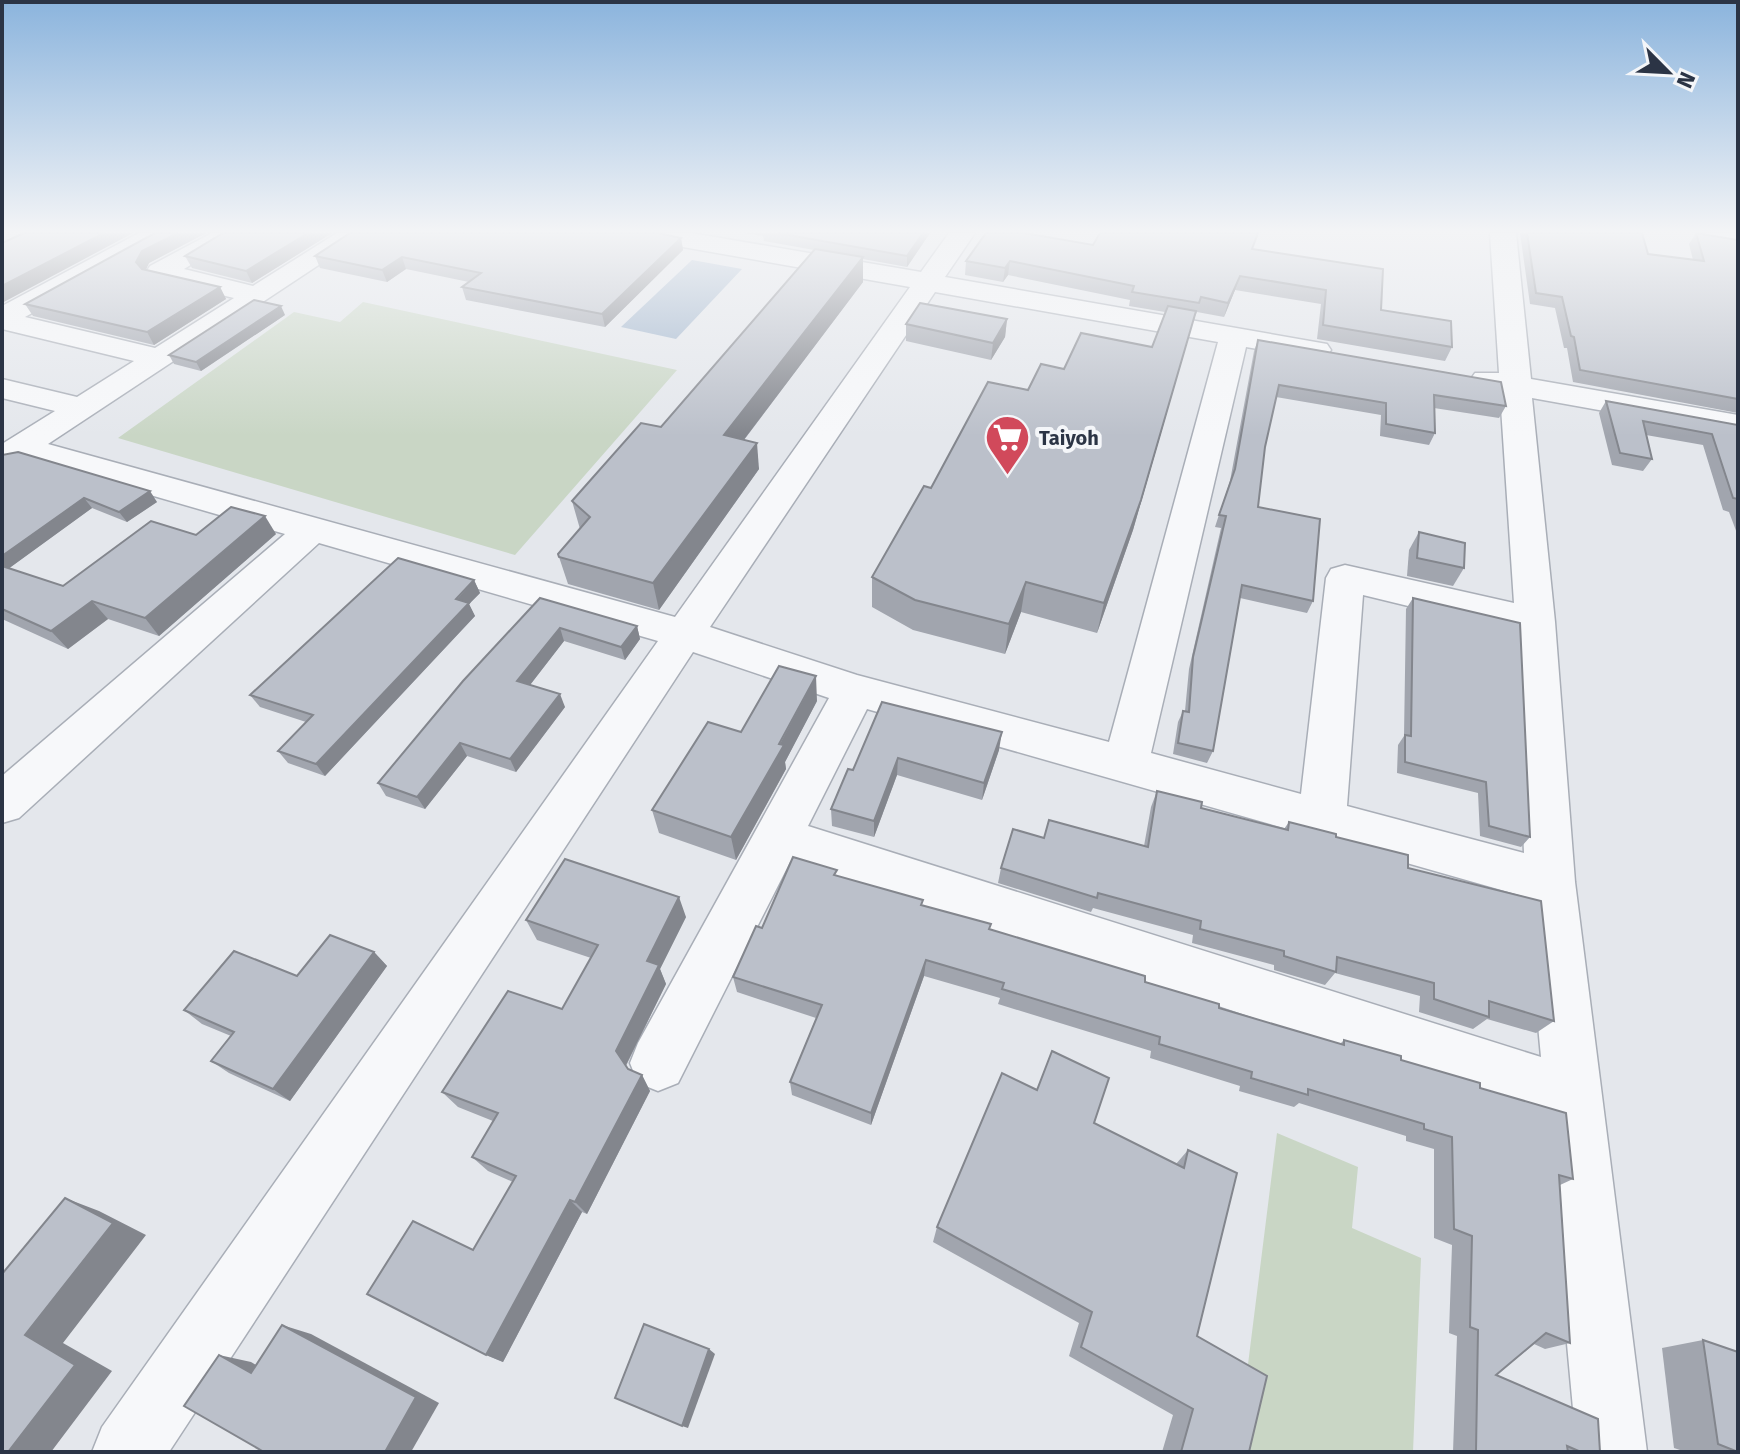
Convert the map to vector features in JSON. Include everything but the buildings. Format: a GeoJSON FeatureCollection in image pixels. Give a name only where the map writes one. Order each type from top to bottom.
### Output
{"type":"FeatureCollection","features":[{"type":"Feature","properties":{"kind":"street"},"geometry":{"type":"LineString","coordinates":[[2,319],[35,301]]}},
{"type":"Feature","properties":{"kind":"street"},"geometry":{"type":"LineString","coordinates":[[12,453],[249,301]]}},
{"type":"Feature","properties":{"kind":"street"},"geometry":{"type":"LineString","coordinates":[[127,1452],[915,301]]}},
{"type":"Feature","properties":{"kind":"street"},"geometry":{"type":"LineString","coordinates":[[1035,301],[1343,355]]}},
{"type":"Feature","properties":{"kind":"street"},"geometry":{"type":"LineString","coordinates":[[1508,301],[1535,622],[1550,882],[1612,1452]]}},
{"type":"Feature","properties":{"kind":"street"},"geometry":{"type":"LineString","coordinates":[[2,319],[160,358]]}},
{"type":"Feature","properties":{"kind":"street"},"geometry":{"type":"LineString","coordinates":[[1126,765],[1234,336]]}},
{"type":"Feature","properties":{"kind":"street"},"geometry":{"type":"LineString","coordinates":[[1452,374],[1738,425]]}},
{"type":"Feature","properties":{"kind":"street"},"geometry":{"type":"LineString","coordinates":[[2,388],[81,408]]}},
{"type":"Feature","properties":{"kind":"street"},"geometry":{"type":"LineString","coordinates":[[12,453],[313,529],[684,634],[855,690],[1550,882]]}},
{"type":"Feature","properties":{"kind":"street"},"geometry":{"type":"LineString","coordinates":[[2,804],[313,529]]}},
{"type":"Feature","properties":{"kind":"street"},"geometry":{"type":"LineString","coordinates":[[1322,820],[1345,578],[1535,622]]}},
{"type":"Feature","properties":{"kind":"street"},"geometry":{"type":"LineString","coordinates":[[658,1063],[855,690]]}},
{"type":"Feature","properties":{"kind":"street"},"geometry":{"type":"LineString","coordinates":[[777,837],[1574,1096]]}},
{"type":"Feature","properties":{"kind":"green space"},"geometry":{"type":"Polygon","coordinates":[[[363,302],[677,370],[515,555],[118,438],[294,312],[340,322],[363,302]]]}},
{"type":"Feature","properties":{"kind":"green space"},"geometry":{"type":"Polygon","coordinates":[[[1277,1133],[1358,1167],[1352,1228],[1421,1258],[1413,1452],[1237,1452],[1277,1133]]]}},
{"type":"Feature","properties":{"kind":"water"},"geometry":{"type":"Polygon","coordinates":[[[649,301],[712,301],[676,339],[621,327],[649,301]]]}},
{"type":"Feature","properties":{"kind":"place","name":"Taiyoh"},"geometry":{"type":"Point","coordinates":[1008,477]}}]}
